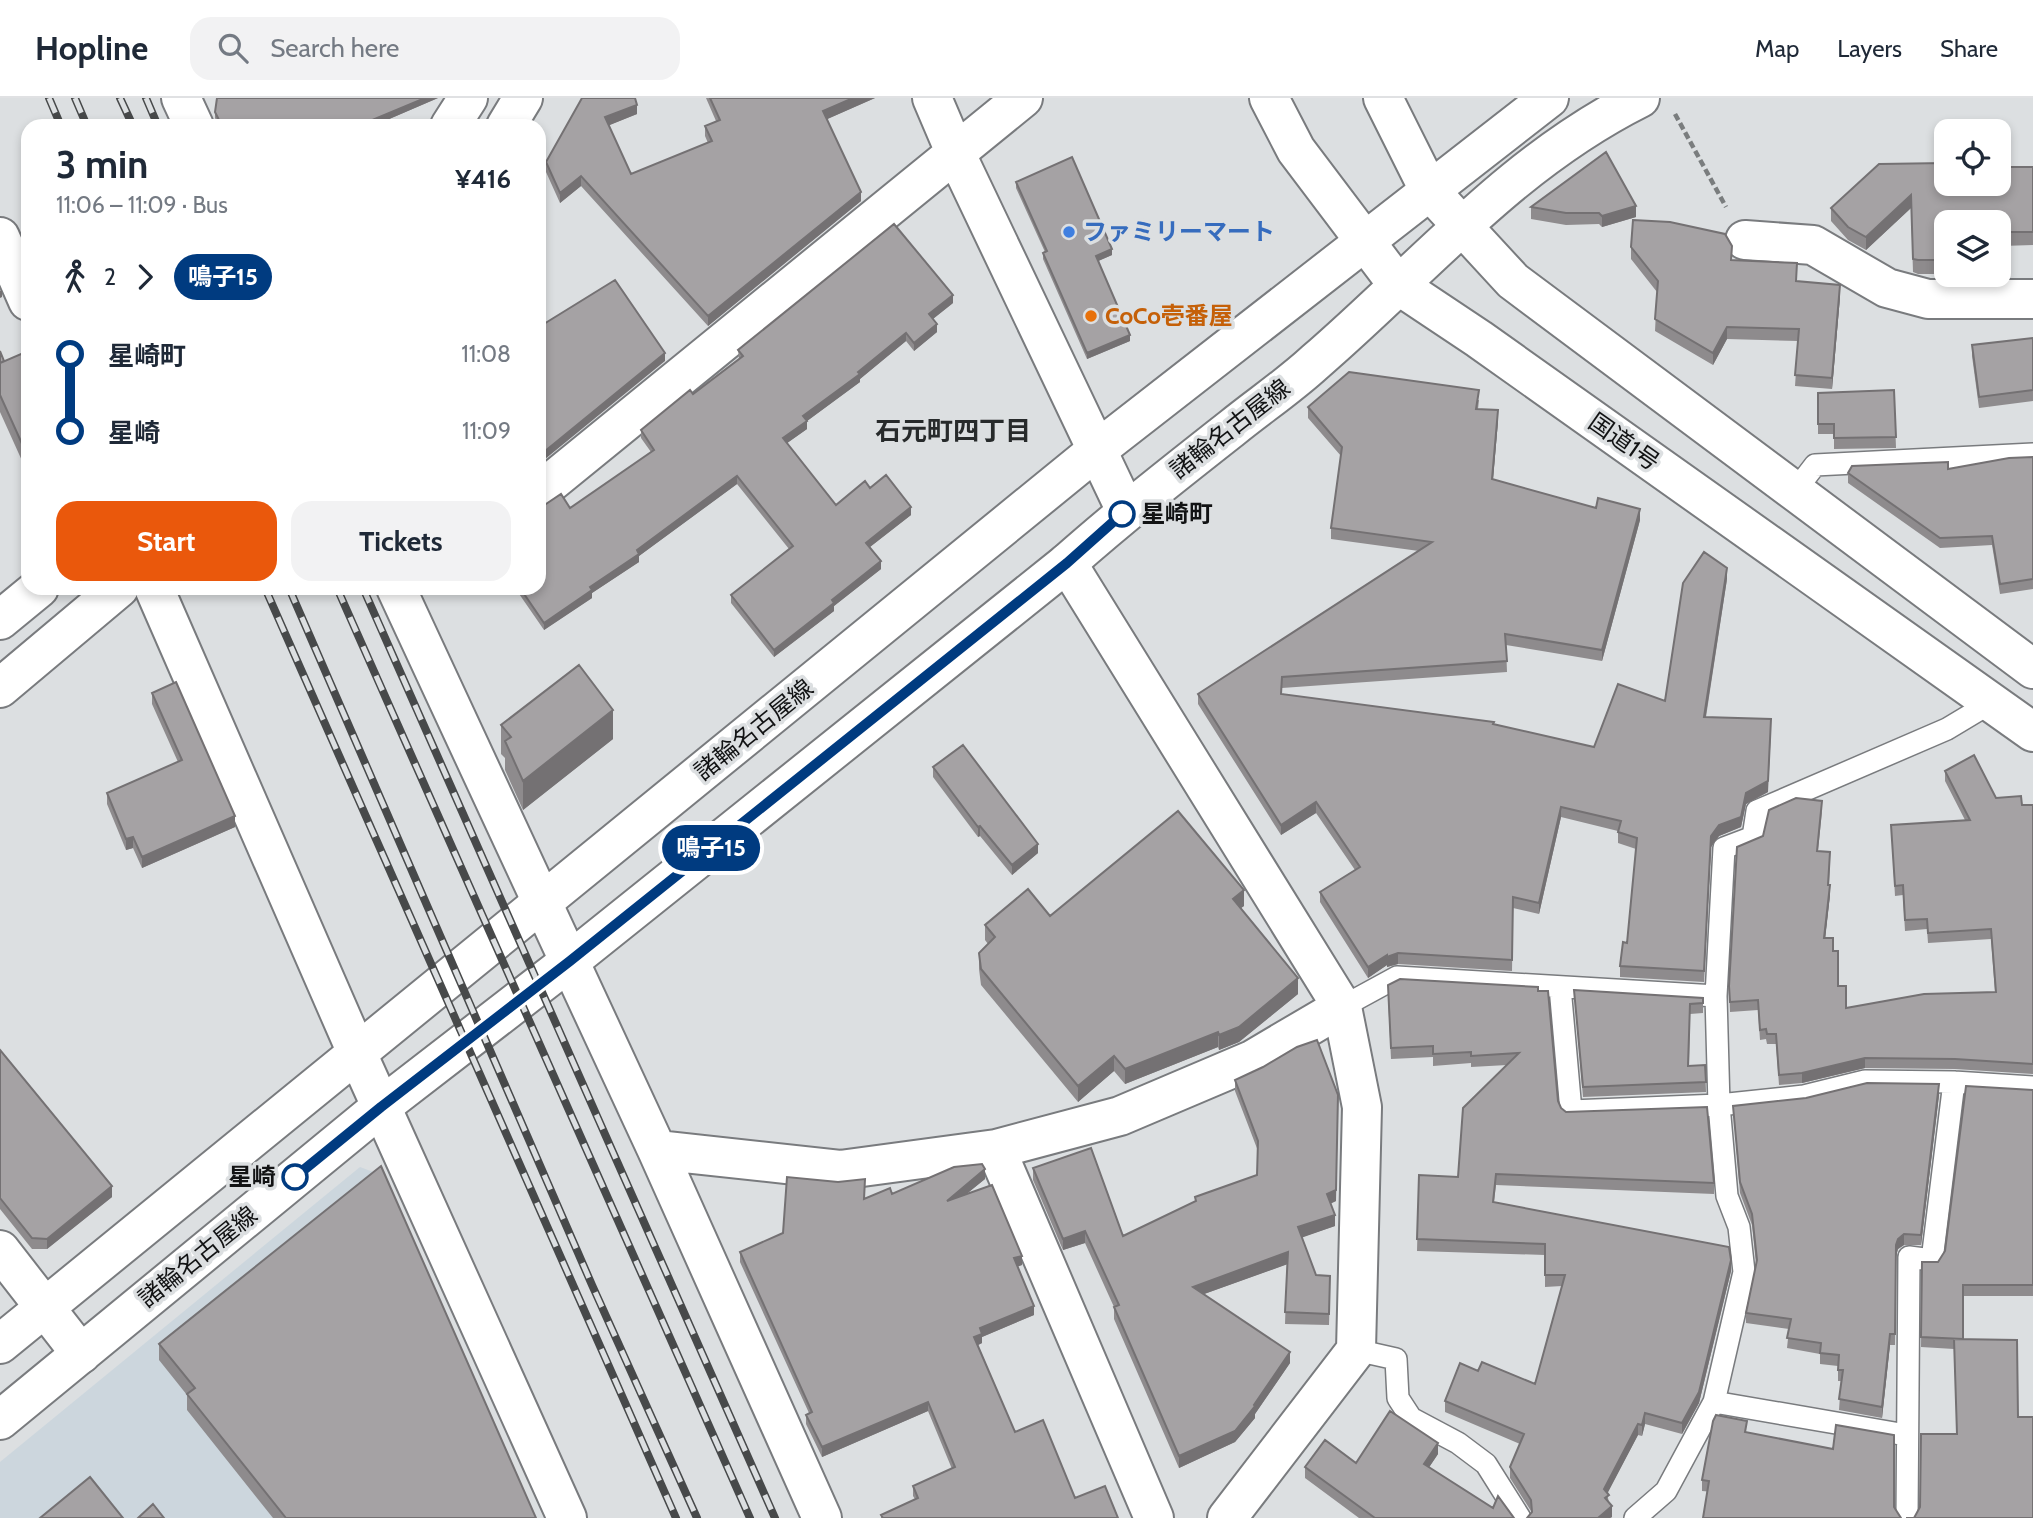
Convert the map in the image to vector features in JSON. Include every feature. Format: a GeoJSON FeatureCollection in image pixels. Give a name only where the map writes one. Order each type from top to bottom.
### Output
{"type":"FeatureCollection","features":[{"type":"Feature","properties":{"kind":"main road"},"geometry":{"type":"LineString","coordinates":[[181,98],[191,119]]}},
{"type":"Feature","properties":{"kind":"main road"},"geometry":{"type":"LineString","coordinates":[[454,119],[468,98]]}},
{"type":"Feature","properties":{"kind":"main road"},"geometry":{"type":"LineString","coordinates":[[510,119],[523,98]]}},
{"type":"Feature","properties":{"kind":"main road"},"geometry":{"type":"LineString","coordinates":[[932,98],[955,152],[1126,511]]}},
{"type":"Feature","properties":{"kind":"main road"},"geometry":{"type":"LineString","coordinates":[[546,486],[1023,98]]}},
{"type":"Feature","properties":{"kind":"main road","name":"国道1号"},"geometry":{"type":"LineString","coordinates":[[1269,98],[1296,150],[1398,285],[1479,339],[2033,732]]}},
{"type":"Feature","properties":{"kind":"main road"},"geometry":{"type":"LineString","coordinates":[[1383,98],[1429,190],[1513,281],[2033,668]]}},
{"type":"Feature","properties":{"kind":"main road","name":"諸輪名古屋線"},"geometry":{"type":"LineString","coordinates":[[0,1344],[1097,450],[1549,98]]}},
{"type":"Feature","properties":{"kind":"main road","name":"諸輪名古屋線"},"geometry":{"type":"LineString","coordinates":[[0,1420],[381,1107],[570,961],[1067,563],[1126,511],[1315,363],[1460,225],[1505,187],[1601,118],[1656,104]]}},
{"type":"Feature","properties":{"kind":"main road"},"geometry":{"type":"LineString","coordinates":[[0,237],[21,285]]}},
{"type":"Feature","properties":{"kind":"main road"},"geometry":{"type":"LineString","coordinates":[[1745,240],[1813,246],[1887,288],[1928,299],[2033,299]]}},
{"type":"Feature","properties":{"kind":"main road"},"geometry":{"type":"LineString","coordinates":[[1067,563],[1342,1007],[1362,1107],[1356,1350],[1227,1518]]}},
{"type":"Feature","properties":{"kind":"main road"},"geometry":{"type":"LineString","coordinates":[[0,620],[30,595]]}},
{"type":"Feature","properties":{"kind":"main road"},"geometry":{"type":"LineString","coordinates":[[0,688],[112,595]]}},
{"type":"Feature","properties":{"kind":"main road"},"geometry":{"type":"LineString","coordinates":[[156,595],[381,1107],[568,1518]]}},
{"type":"Feature","properties":{"kind":"main road"},"geometry":{"type":"LineString","coordinates":[[408,595],[542,903],[657,1150],[822,1518]]}},
{"type":"Feature","properties":{"kind":"main road"},"geometry":{"type":"LineString","coordinates":[[657,1150],[840,1170],[996,1149],[1120,1116],[1252,1060],[1342,1007]]}},
{"type":"Feature","properties":{"kind":"main road"},"geometry":{"type":"LineString","coordinates":[[996,1149],[1154,1518]]}},
{"type":"Feature","properties":{"kind":"main road"},"geometry":{"type":"LineString","coordinates":[[0,1250],[81,1353]]}},
{"type":"Feature","properties":{"kind":"lane"},"geometry":{"type":"LineString","coordinates":[[1795,491],[1815,465],[2033,454]]}},
{"type":"Feature","properties":{"kind":"lane"},"geometry":{"type":"LineString","coordinates":[[1635,1518],[1667,1491],[1714,1402],[1744,1272],[1739,1227],[1727,1196],[1719,1105],[1716,996],[1724,848],[1753,837],[1757,811],[1947,729],[1992,702]]}},
{"type":"Feature","properties":{"kind":"lane"},"geometry":{"type":"LineString","coordinates":[[1342,1007],[1397,977],[1716,996]]}},
{"type":"Feature","properties":{"kind":"lane"},"geometry":{"type":"LineString","coordinates":[[1560,986],[1571,1111],[1719,1105],[1804,1096],[1865,1081],[1954,1082],[2033,1087]]}},
{"type":"Feature","properties":{"kind":"lane"},"geometry":{"type":"LineString","coordinates":[[1907,1518],[1909,1257],[1932,1260],[1954,1082]]}},
{"type":"Feature","properties":{"kind":"lane"},"geometry":{"type":"LineString","coordinates":[[1356,1350],[1396,1359],[1398,1398],[1411,1418],[1458,1443],[1486,1464],[1520,1518]]}},
{"type":"Feature","properties":{"kind":"lane"},"geometry":{"type":"LineString","coordinates":[[1714,1402],[1906,1435]]}},
{"type":"Feature","properties":{"kind":"path"},"geometry":{"type":"LineString","coordinates":[[1656,104],[1745,240]]}},
{"type":"Feature","properties":{"kind":"shaded area"},"geometry":{"type":"Polygon","coordinates":[[[360,1167],[381,1175],[532,1518],[0,1518],[0,1462],[360,1167]]]}},
{"type":"Feature","properties":{"kind":"building"},"geometry":{"type":"Polygon","coordinates":[[[217,98],[425,98],[375,119],[218,119],[215,112],[217,98]]]}},
{"type":"Feature","properties":{"kind":"building"},"geometry":{"type":"Polygon","coordinates":[[[582,98],[635,98],[637,105],[605,117],[631,174],[712,141],[705,126],[720,120],[710,98],[853,98],[823,111],[861,192],[708,316],[581,176],[560,193],[546,162],[582,98]]]}},
{"type":"Feature","properties":{"kind":"building"},"geometry":{"type":"Polygon","coordinates":[[[1606,152],[1636,206],[1602,216],[1599,213],[1566,213],[1531,207],[1606,152]]]}},
{"type":"Feature","properties":{"kind":"building"},"geometry":{"type":"Polygon","coordinates":[[[1072,157],[1112,249],[1096,256],[1130,335],[1087,353],[1043,253],[1047,251],[1016,182],[1072,157]]]}},
{"type":"Feature","properties":{"kind":"building"},"geometry":{"type":"Polygon","coordinates":[[[1934,163],[1934,196],[2011,196],[2011,167],[2033,167],[2033,232],[2011,232],[2011,210],[1934,210],[1934,260],[1913,259],[1911,195],[1866,237],[1848,227],[1831,208],[1879,164],[1934,163]]]}},
{"type":"Feature","properties":{"kind":"building"},"geometry":{"type":"Polygon","coordinates":[[[1633,220],[1670,222],[1725,234],[1732,246],[1731,260],[1797,263],[1796,281],[1840,285],[1832,378],[1795,375],[1799,329],[1727,327],[1713,353],[1655,319],[1658,281],[1631,247],[1633,220]]]}},
{"type":"Feature","properties":{"kind":"building"},"geometry":{"type":"Polygon","coordinates":[[[894,224],[953,295],[929,314],[937,324],[914,343],[906,333],[858,372],[860,374],[803,416],[807,421],[783,438],[836,505],[865,481],[870,488],[886,475],[911,507],[866,543],[881,561],[832,600],[834,603],[774,650],[731,595],[793,546],[737,476],[637,550],[639,554],[590,587],[592,590],[544,623],[525,595],[546,595],[546,504],[561,494],[570,508],[654,450],[641,430],[690,390],[693,394],[743,356],[738,350],[894,224]]]}},
{"type":"Feature","properties":{"kind":"building"},"geometry":{"type":"Polygon","coordinates":[[[615,280],[665,353],[546,450],[546,323],[615,280]]]}},
{"type":"Feature","properties":{"kind":"building"},"geometry":{"type":"Polygon","coordinates":[[[2033,338],[2033,390],[1979,397],[1972,345],[2033,338]]]}},
{"type":"Feature","properties":{"kind":"building"},"geometry":{"type":"Polygon","coordinates":[[[21,354],[21,442],[0,395],[0,363],[21,354]]]}},
{"type":"Feature","properties":{"kind":"building"},"geometry":{"type":"Polygon","coordinates":[[[1349,372],[1479,390],[1476,409],[1498,410],[1492,479],[1596,508],[1598,498],[1640,509],[1602,650],[1505,634],[1507,661],[1282,677],[1281,694],[1494,722],[1493,724],[1594,747],[1618,684],[1665,701],[1683,583],[1704,552],[1727,568],[1704,717],[1771,719],[1768,781],[1746,793],[1741,817],[1719,825],[1711,836],[1704,971],[1620,966],[1623,942],[1627,943],[1637,838],[1618,832],[1621,821],[1561,807],[1539,903],[1513,897],[1512,960],[1398,953],[1387,955],[1368,967],[1320,892],[1360,867],[1316,802],[1281,825],[1198,694],[1432,542],[1331,528],[1342,447],[1308,407],[1349,372]]]}},
{"type":"Feature","properties":{"kind":"building"},"geometry":{"type":"Polygon","coordinates":[[[1894,390],[1896,437],[1834,438],[1834,424],[1818,424],[1818,393],[1894,390]]]}},
{"type":"Feature","properties":{"kind":"building"},"geometry":{"type":"Polygon","coordinates":[[[2033,457],[2033,579],[2000,584],[1992,536],[1940,538],[1848,473],[1852,466],[1948,462],[1948,469],[2009,458],[2033,457]]]}},
{"type":"Feature","properties":{"kind":"building"},"geometry":{"type":"Polygon","coordinates":[[[579,665],[613,710],[523,781],[505,741],[511,737],[501,725],[579,665]]]}},
{"type":"Feature","properties":{"kind":"building"},"geometry":{"type":"Polygon","coordinates":[[[176,682],[235,816],[142,857],[133,837],[126,839],[107,793],[182,760],[152,693],[176,682]]]}},
{"type":"Feature","properties":{"kind":"building"},"geometry":{"type":"Polygon","coordinates":[[[963,745],[1038,844],[1012,865],[980,826],[978,827],[933,767],[963,745]]]}},
{"type":"Feature","properties":{"kind":"building"},"geometry":{"type":"Polygon","coordinates":[[[1974,755],[1996,798],[2021,796],[2022,805],[2033,805],[2033,1064],[1955,1059],[1865,1058],[1802,1073],[1779,1075],[1776,1034],[1767,1034],[1766,1029],[1760,1030],[1758,1000],[1730,1002],[1737,847],[1763,836],[1769,810],[1796,798],[1822,801],[1817,851],[1830,852],[1830,885],[1824,938],[1833,938],[1833,951],[1838,951],[1838,986],[1846,986],[1846,1008],[1924,994],[1996,992],[1991,929],[1928,933],[1927,919],[1905,920],[1903,885],[1895,886],[1891,825],[1970,820],[1945,771],[1974,755]]]}},
{"type":"Feature","properties":{"kind":"building"},"geometry":{"type":"Polygon","coordinates":[[[1178,811],[1244,890],[1233,899],[1298,978],[1239,1027],[1219,1035],[1218,1032],[1125,1069],[1114,1056],[1078,1086],[981,969],[979,953],[995,937],[985,925],[1028,889],[1050,916],[1178,811]]]}},
{"type":"Feature","properties":{"kind":"building"},"geometry":{"type":"Polygon","coordinates":[[[1400,979],[1538,987],[1538,991],[1548,991],[1558,1101],[1566,1112],[1707,1107],[1714,1183],[1496,1174],[1493,1202],[1729,1247],[1731,1260],[1699,1392],[1682,1423],[1645,1413],[1642,1425],[1638,1424],[1604,1489],[1609,1495],[1605,1498],[1612,1506],[1598,1518],[1527,1518],[1532,1512],[1531,1500],[1510,1467],[1524,1434],[1445,1401],[1460,1363],[1478,1371],[1482,1362],[1535,1384],[1565,1275],[1545,1275],[1545,1244],[1417,1239],[1419,1175],[1458,1177],[1463,1108],[1519,1053],[1471,1056],[1471,1052],[1433,1054],[1433,1046],[1391,1048],[1388,985],[1400,979]]]}},
{"type":"Feature","properties":{"kind":"building"},"geometry":{"type":"Polygon","coordinates":[[[1574,990],[1703,998],[1703,1003],[1690,1004],[1688,1066],[1705,1065],[1706,1082],[1583,1087],[1574,990]]]}},
{"type":"Feature","properties":{"kind":"building"},"geometry":{"type":"Polygon","coordinates":[[[1317,1040],[1338,1095],[1336,1190],[1327,1194],[1335,1215],[1298,1227],[1316,1275],[1330,1276],[1329,1314],[1285,1312],[1288,1252],[1193,1287],[1290,1352],[1255,1406],[1235,1431],[1179,1456],[1114,1307],[1119,1305],[1085,1231],[1063,1239],[1033,1168],[1091,1148],[1123,1236],[1196,1201],[1195,1197],[1257,1175],[1258,1141],[1235,1080],[1297,1047],[1317,1040]]]}},
{"type":"Feature","properties":{"kind":"building"},"geometry":{"type":"Polygon","coordinates":[[[0,1050],[112,1186],[47,1239],[32,1238],[0,1198],[0,1050]]]}},
{"type":"Feature","properties":{"kind":"building"},"geometry":{"type":"Polygon","coordinates":[[[1867,1083],[1939,1084],[1921,1235],[1904,1234],[1896,1245],[1895,1334],[1890,1334],[1882,1407],[1839,1399],[1843,1370],[1838,1370],[1839,1355],[1820,1353],[1821,1343],[1787,1338],[1791,1319],[1746,1313],[1757,1260],[1752,1214],[1740,1182],[1733,1106],[1806,1098],[1867,1083]]]}},
{"type":"Feature","properties":{"kind":"building"},"geometry":{"type":"Polygon","coordinates":[[[1966,1086],[2033,1090],[2033,1285],[1963,1285],[1963,1339],[1921,1337],[1922,1262],[1938,1262],[1945,1251],[1966,1086]]]}},
{"type":"Feature","properties":{"kind":"building"},"geometry":{"type":"Polygon","coordinates":[[[982,1164],[985,1169],[947,1201],[992,1185],[1022,1256],[1014,1258],[1034,1306],[980,1328],[982,1334],[974,1337],[1015,1432],[1043,1420],[1075,1498],[1105,1486],[1118,1518],[883,1518],[881,1515],[918,1498],[913,1486],[955,1467],[928,1402],[822,1447],[806,1415],[812,1412],[740,1252],[783,1233],[787,1177],[838,1182],[865,1179],[864,1199],[890,1188],[892,1194],[954,1167],[982,1164]]]}},
{"type":"Feature","properties":{"kind":"building"},"geometry":{"type":"Polygon","coordinates":[[[381,1166],[536,1518],[286,1518],[187,1394],[195,1388],[159,1344],[381,1166]]]}},
{"type":"Feature","properties":{"kind":"building"},"geometry":{"type":"Polygon","coordinates":[[[1954,1339],[2017,1340],[2018,1417],[2033,1417],[2033,1518],[1914,1518],[1920,1507],[1921,1434],[1957,1434],[1954,1339]]]}},
{"type":"Feature","properties":{"kind":"building"},"geometry":{"type":"Polygon","coordinates":[[[1390,1411],[1438,1443],[1424,1464],[1493,1508],[1498,1496],[1514,1518],[1375,1518],[1305,1467],[1325,1440],[1356,1463],[1390,1411]]]}},
{"type":"Feature","properties":{"kind":"building"},"geometry":{"type":"Polygon","coordinates":[[[1716,1415],[1747,1421],[1745,1432],[1833,1449],[1836,1425],[1894,1435],[1894,1507],[1901,1518],[1703,1518],[1709,1481],[1702,1480],[1716,1415]]]}},
{"type":"Feature","properties":{"kind":"building"},"geometry":{"type":"Polygon","coordinates":[[[90,1477],[123,1518],[40,1518],[90,1477]]]}},
{"type":"Feature","properties":{"kind":"building"},"geometry":{"type":"Polygon","coordinates":[[[153,1504],[164,1518],[138,1518],[153,1504]]]}},
{"type":"Feature","properties":{"kind":"railway"},"geometry":{"type":"LineString","coordinates":[[49,98],[58,119]]}},
{"type":"Feature","properties":{"kind":"railway"},"geometry":{"type":"LineString","coordinates":[[75,98],[84,119]]}},
{"type":"Feature","properties":{"kind":"railway"},"geometry":{"type":"LineString","coordinates":[[120,98],[130,119]]}},
{"type":"Feature","properties":{"kind":"railway"},"geometry":{"type":"LineString","coordinates":[[146,98],[155,119]]}},
{"type":"Feature","properties":{"kind":"railway"},"geometry":{"type":"LineString","coordinates":[[268,595],[676,1518]]}},
{"type":"Feature","properties":{"kind":"railway"},"geometry":{"type":"LineString","coordinates":[[292,595],[592,1285],[697,1518]]}},
{"type":"Feature","properties":{"kind":"railway"},"geometry":{"type":"LineString","coordinates":[[340,595],[750,1518]]}},
{"type":"Feature","properties":{"kind":"railway"},"geometry":{"type":"LineString","coordinates":[[366,595],[775,1518]]}},
{"type":"Feature","properties":{"kind":"bus line","name":"鳴子15"},"geometry":{"type":"LineString","coordinates":[[295,1177],[570,961],[1067,563],[1122,514]]}},
{"type":"Feature","properties":{"kind":"place","name":"ファミリーマート"},"geometry":{"type":"Point","coordinates":[1069,232]}},
{"type":"Feature","properties":{"kind":"place","name":"CoCo壱番屋"},"geometry":{"type":"Point","coordinates":[1091,316]}},
{"type":"Feature","properties":{"kind":"place","name":"星崎町"},"geometry":{"type":"Point","coordinates":[1122,514]}},
{"type":"Feature","properties":{"kind":"place","name":"星崎"},"geometry":{"type":"Point","coordinates":[295,1177]}},
{"type":"Feature","properties":{"kind":"district","name":"石元町四丁目"},"geometry":{"type":"Point","coordinates":[953,431]}}]}
